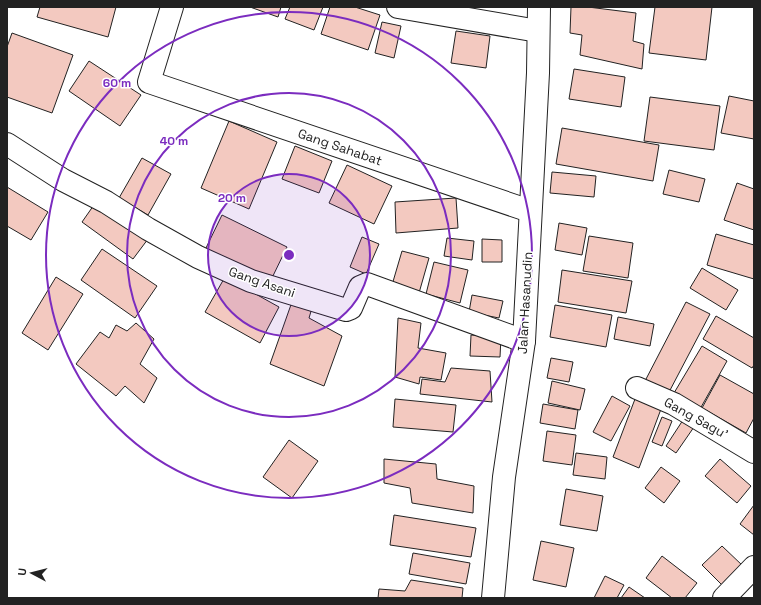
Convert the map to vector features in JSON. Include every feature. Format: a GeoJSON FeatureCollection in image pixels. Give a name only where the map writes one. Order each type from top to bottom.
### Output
{"type":"FeatureCollection","features":[{"type":"Feature","properties":{"kind":"street","name":"Gang Sahabat"},"geometry":{"type":"LineString","coordinates":[[172,7],[149,82],[530,211]]}},
{"type":"Feature","properties":{"kind":"street"},"geometry":{"type":"LineString","coordinates":[[398,7],[538,31]]}},
{"type":"Feature","properties":{"kind":"street","name":"Jalan Hasanudin"},"geometry":{"type":"LineString","coordinates":[[493,598],[504,477],[524,341],[538,73],[539,7]]}},
{"type":"Feature","properties":{"kind":"street","name":"Gang Asani"},"geometry":{"type":"LineString","coordinates":[[7,144],[63,180],[106,202],[148,229],[198,257],[251,281],[346,310],[351,308],[360,287],[367,284],[524,341]]}},
{"type":"Feature","properties":{"kind":"street","name":"Gang Sagu'"},"geometry":{"type":"LineString","coordinates":[[636,388],[674,404],[754,452]]}},
{"type":"Feature","properties":{"kind":"street"},"geometry":{"type":"LineString","coordinates":[[724,598],[754,567]]}},
{"type":"Feature","properties":{"kind":"building"},"geometry":{"type":"Polygon","coordinates":[[[40,7],[116,7],[108,37],[37,17],[40,7]]]}},
{"type":"Feature","properties":{"kind":"building"},"geometry":{"type":"Polygon","coordinates":[[[250,7],[281,7],[278,17],[250,7]]]}},
{"type":"Feature","properties":{"kind":"building"},"geometry":{"type":"Polygon","coordinates":[[[290,7],[323,7],[314,30],[285,19],[290,7]]]}},
{"type":"Feature","properties":{"kind":"building"},"geometry":{"type":"Polygon","coordinates":[[[330,7],[355,7],[380,15],[368,50],[321,34],[330,7]]]}},
{"type":"Feature","properties":{"kind":"building"},"geometry":{"type":"Polygon","coordinates":[[[571,7],[588,7],[636,13],[633,41],[644,44],[642,69],[580,55],[582,35],[570,33],[571,7]]]}},
{"type":"Feature","properties":{"kind":"building"},"geometry":{"type":"Polygon","coordinates":[[[655,7],[712,7],[706,60],[649,53],[655,7]]]}},
{"type":"Feature","properties":{"kind":"building"},"geometry":{"type":"Polygon","coordinates":[[[382,22],[401,26],[394,58],[375,53],[382,22]]]}},
{"type":"Feature","properties":{"kind":"building"},"geometry":{"type":"Polygon","coordinates":[[[456,31],[490,36],[486,68],[451,63],[456,31]]]}},
{"type":"Feature","properties":{"kind":"building"},"geometry":{"type":"Polygon","coordinates":[[[12,33],[73,55],[52,113],[7,97],[7,47],[12,33]]]}},
{"type":"Feature","properties":{"kind":"building"},"geometry":{"type":"Polygon","coordinates":[[[89,61],[141,95],[120,126],[69,91],[89,61]]]}},
{"type":"Feature","properties":{"kind":"building"},"geometry":{"type":"Polygon","coordinates":[[[574,69],[625,77],[621,107],[569,99],[574,69]]]}},
{"type":"Feature","properties":{"kind":"building"},"geometry":{"type":"Polygon","coordinates":[[[729,96],[754,101],[754,139],[721,133],[729,96]]]}},
{"type":"Feature","properties":{"kind":"building"},"geometry":{"type":"Polygon","coordinates":[[[650,97],[720,106],[714,150],[644,141],[650,97]]]}},
{"type":"Feature","properties":{"kind":"building"},"geometry":{"type":"Polygon","coordinates":[[[229,121],[277,142],[249,209],[201,188],[229,121]]]}},
{"type":"Feature","properties":{"kind":"building"},"geometry":{"type":"Polygon","coordinates":[[[562,128],[659,145],[653,181],[556,164],[562,128]]]}},
{"type":"Feature","properties":{"kind":"building"},"geometry":{"type":"Polygon","coordinates":[[[295,146],[332,161],[319,193],[282,179],[295,146]]]}},
{"type":"Feature","properties":{"kind":"building"},"geometry":{"type":"Polygon","coordinates":[[[142,158],[171,174],[148,215],[119,198],[142,158]]]}},
{"type":"Feature","properties":{"kind":"building"},"geometry":{"type":"Polygon","coordinates":[[[347,165],[392,186],[374,224],[329,203],[347,165]]]}},
{"type":"Feature","properties":{"kind":"building"},"geometry":{"type":"Polygon","coordinates":[[[669,170],[705,179],[699,202],[663,194],[669,170]]]}},
{"type":"Feature","properties":{"kind":"building"},"geometry":{"type":"Polygon","coordinates":[[[552,172],[596,176],[594,197],[550,193],[552,172]]]}},
{"type":"Feature","properties":{"kind":"building"},"geometry":{"type":"Polygon","coordinates":[[[737,183],[754,189],[754,230],[724,220],[737,183]]]}},
{"type":"Feature","properties":{"kind":"building"},"geometry":{"type":"Polygon","coordinates":[[[7,187],[48,212],[31,240],[7,226],[7,187]]]}},
{"type":"Feature","properties":{"kind":"building"},"geometry":{"type":"Polygon","coordinates":[[[456,198],[458,228],[396,233],[395,202],[456,198]]]}},
{"type":"Feature","properties":{"kind":"building"},"geometry":{"type":"Polygon","coordinates":[[[96,202],[148,239],[133,259],[82,222],[96,202]]]}},
{"type":"Feature","properties":{"kind":"building"},"geometry":{"type":"Polygon","coordinates":[[[222,215],[287,247],[270,282],[205,250],[222,215]]]}},
{"type":"Feature","properties":{"kind":"building"},"geometry":{"type":"Polygon","coordinates":[[[559,223],[587,228],[582,255],[555,250],[559,223]]]}},
{"type":"Feature","properties":{"kind":"building"},"geometry":{"type":"Polygon","coordinates":[[[716,234],[754,245],[754,279],[707,265],[716,234]]]}},
{"type":"Feature","properties":{"kind":"building"},"geometry":{"type":"Polygon","coordinates":[[[589,236],[633,243],[628,278],[583,271],[589,236]]]}},
{"type":"Feature","properties":{"kind":"building"},"geometry":{"type":"Polygon","coordinates":[[[362,237],[379,244],[366,274],[350,267],[362,237]]]}},
{"type":"Feature","properties":{"kind":"building"},"geometry":{"type":"Polygon","coordinates":[[[447,238],[474,241],[472,260],[444,256],[447,238]]]}},
{"type":"Feature","properties":{"kind":"building"},"geometry":{"type":"Polygon","coordinates":[[[482,239],[502,240],[502,262],[482,262],[482,239]]]}},
{"type":"Feature","properties":{"kind":"building"},"geometry":{"type":"Polygon","coordinates":[[[102,249],[157,286],[135,318],[81,280],[102,249]]]}},
{"type":"Feature","properties":{"kind":"building"},"geometry":{"type":"Polygon","coordinates":[[[402,251],[429,258],[419,293],[392,285],[402,251]]]}},
{"type":"Feature","properties":{"kind":"building"},"geometry":{"type":"Polygon","coordinates":[[[434,262],[468,270],[460,303],[426,294],[434,262]]]}},
{"type":"Feature","properties":{"kind":"building"},"geometry":{"type":"Polygon","coordinates":[[[702,268],[738,290],[726,310],[690,288],[702,268]]]}},
{"type":"Feature","properties":{"kind":"building"},"geometry":{"type":"Polygon","coordinates":[[[562,270],[632,281],[626,313],[558,302],[562,270]]]}},
{"type":"Feature","properties":{"kind":"building"},"geometry":{"type":"Polygon","coordinates":[[[56,277],[83,294],[48,350],[22,333],[56,277]]]}},
{"type":"Feature","properties":{"kind":"building"},"geometry":{"type":"Polygon","coordinates":[[[225,277],[279,307],[260,343],[205,312],[225,277]]]}},
{"type":"Feature","properties":{"kind":"building"},"geometry":{"type":"Polygon","coordinates":[[[472,295],[503,301],[499,318],[469,312],[472,295]]]}},
{"type":"Feature","properties":{"kind":"building"},"geometry":{"type":"Polygon","coordinates":[[[293,299],[312,308],[309,318],[342,336],[324,386],[270,364],[293,299]]]}},
{"type":"Feature","properties":{"kind":"building"},"geometry":{"type":"Polygon","coordinates":[[[686,302],[710,314],[668,394],[645,381],[686,302]]]}},
{"type":"Feature","properties":{"kind":"building"},"geometry":{"type":"Polygon","coordinates":[[[555,305],[612,315],[606,347],[550,337],[555,305]]]}},
{"type":"Feature","properties":{"kind":"building"},"geometry":{"type":"Polygon","coordinates":[[[716,316],[754,338],[754,365],[752,368],[703,339],[716,316]]]}},
{"type":"Feature","properties":{"kind":"building"},"geometry":{"type":"Polygon","coordinates":[[[618,317],[654,324],[650,346],[614,339],[618,317]]]}},
{"type":"Feature","properties":{"kind":"building"},"geometry":{"type":"Polygon","coordinates":[[[398,318],[421,323],[418,348],[446,353],[441,380],[420,377],[419,384],[395,377],[398,318]]]}},
{"type":"Feature","properties":{"kind":"building"},"geometry":{"type":"Polygon","coordinates":[[[136,323],[154,339],[140,364],[157,378],[144,403],[125,386],[116,396],[76,364],[100,332],[109,338],[116,325],[127,331],[136,323]]]}},
{"type":"Feature","properties":{"kind":"building"},"geometry":{"type":"Polygon","coordinates":[[[471,335],[501,337],[500,357],[470,356],[471,335]]]}},
{"type":"Feature","properties":{"kind":"building"},"geometry":{"type":"Polygon","coordinates":[[[702,346],[727,361],[700,409],[674,393],[702,346]]]}},
{"type":"Feature","properties":{"kind":"building"},"geometry":{"type":"Polygon","coordinates":[[[551,358],[573,362],[569,382],[547,378],[551,358]]]}},
{"type":"Feature","properties":{"kind":"building"},"geometry":{"type":"Polygon","coordinates":[[[451,368],[490,371],[492,402],[420,394],[422,379],[445,382],[451,368]]]}},
{"type":"Feature","properties":{"kind":"building"},"geometry":{"type":"Polygon","coordinates":[[[720,375],[754,394],[754,418],[746,433],[702,408],[720,375]]]}},
{"type":"Feature","properties":{"kind":"building"},"geometry":{"type":"Polygon","coordinates":[[[552,381],[585,389],[580,410],[548,403],[552,381]]]}},
{"type":"Feature","properties":{"kind":"building"},"geometry":{"type":"Polygon","coordinates":[[[612,396],[630,406],[611,441],[593,432],[612,396]]]}},
{"type":"Feature","properties":{"kind":"building"},"geometry":{"type":"Polygon","coordinates":[[[395,399],[456,405],[453,432],[393,427],[395,399]]]}},
{"type":"Feature","properties":{"kind":"building"},"geometry":{"type":"Polygon","coordinates":[[[635,399],[661,409],[639,468],[613,457],[635,399]]]}},
{"type":"Feature","properties":{"kind":"building"},"geometry":{"type":"Polygon","coordinates":[[[543,404],[578,410],[575,429],[540,423],[543,404]]]}},
{"type":"Feature","properties":{"kind":"building"},"geometry":{"type":"Polygon","coordinates":[[[662,417],[672,421],[662,446],[652,442],[662,417]]]}},
{"type":"Feature","properties":{"kind":"building"},"geometry":{"type":"Polygon","coordinates":[[[683,420],[694,427],[676,453],[666,446],[683,420]]]}},
{"type":"Feature","properties":{"kind":"building"},"geometry":{"type":"Polygon","coordinates":[[[547,431],[576,435],[572,465],[543,461],[547,431]]]}},
{"type":"Feature","properties":{"kind":"building"},"geometry":{"type":"Polygon","coordinates":[[[289,440],[318,461],[292,498],[263,477],[289,440]]]}},
{"type":"Feature","properties":{"kind":"building"},"geometry":{"type":"Polygon","coordinates":[[[576,453],[607,457],[605,479],[573,475],[576,453]]]}},
{"type":"Feature","properties":{"kind":"building"},"geometry":{"type":"Polygon","coordinates":[[[384,459],[436,464],[437,479],[474,486],[473,513],[412,503],[410,488],[384,483],[384,459]]]}},
{"type":"Feature","properties":{"kind":"building"},"geometry":{"type":"Polygon","coordinates":[[[720,459],[751,486],[737,503],[705,476],[720,459]]]}},
{"type":"Feature","properties":{"kind":"building"},"geometry":{"type":"Polygon","coordinates":[[[661,467],[680,481],[664,503],[645,488],[661,467]]]}},
{"type":"Feature","properties":{"kind":"building"},"geometry":{"type":"Polygon","coordinates":[[[566,489],[603,496],[597,531],[560,525],[566,489]]]}},
{"type":"Feature","properties":{"kind":"building"},"geometry":{"type":"Polygon","coordinates":[[[754,505],[754,535],[740,524],[754,505]]]}},
{"type":"Feature","properties":{"kind":"building"},"geometry":{"type":"Polygon","coordinates":[[[394,515],[476,528],[471,557],[390,545],[394,515]]]}},
{"type":"Feature","properties":{"kind":"building"},"geometry":{"type":"Polygon","coordinates":[[[541,541],[574,548],[566,587],[533,580],[541,541]]]}},
{"type":"Feature","properties":{"kind":"building"},"geometry":{"type":"Polygon","coordinates":[[[722,546],[743,566],[723,586],[702,565],[722,546]]]}},
{"type":"Feature","properties":{"kind":"building"},"geometry":{"type":"Polygon","coordinates":[[[413,553],[470,563],[466,584],[409,574],[413,553]]]}},
{"type":"Feature","properties":{"kind":"building"},"geometry":{"type":"Polygon","coordinates":[[[662,556],[697,583],[685,598],[672,598],[646,578],[662,556]]]}},
{"type":"Feature","properties":{"kind":"building"},"geometry":{"type":"Polygon","coordinates":[[[605,576],[624,585],[617,598],[594,598],[605,576]]]}},
{"type":"Feature","properties":{"kind":"building"},"geometry":{"type":"Polygon","coordinates":[[[411,580],[463,588],[462,598],[378,598],[379,589],[405,591],[411,580]]]}},
{"type":"Feature","properties":{"kind":"building"},"geometry":{"type":"Polygon","coordinates":[[[629,587],[645,598],[621,598],[629,587]]]}}]}
